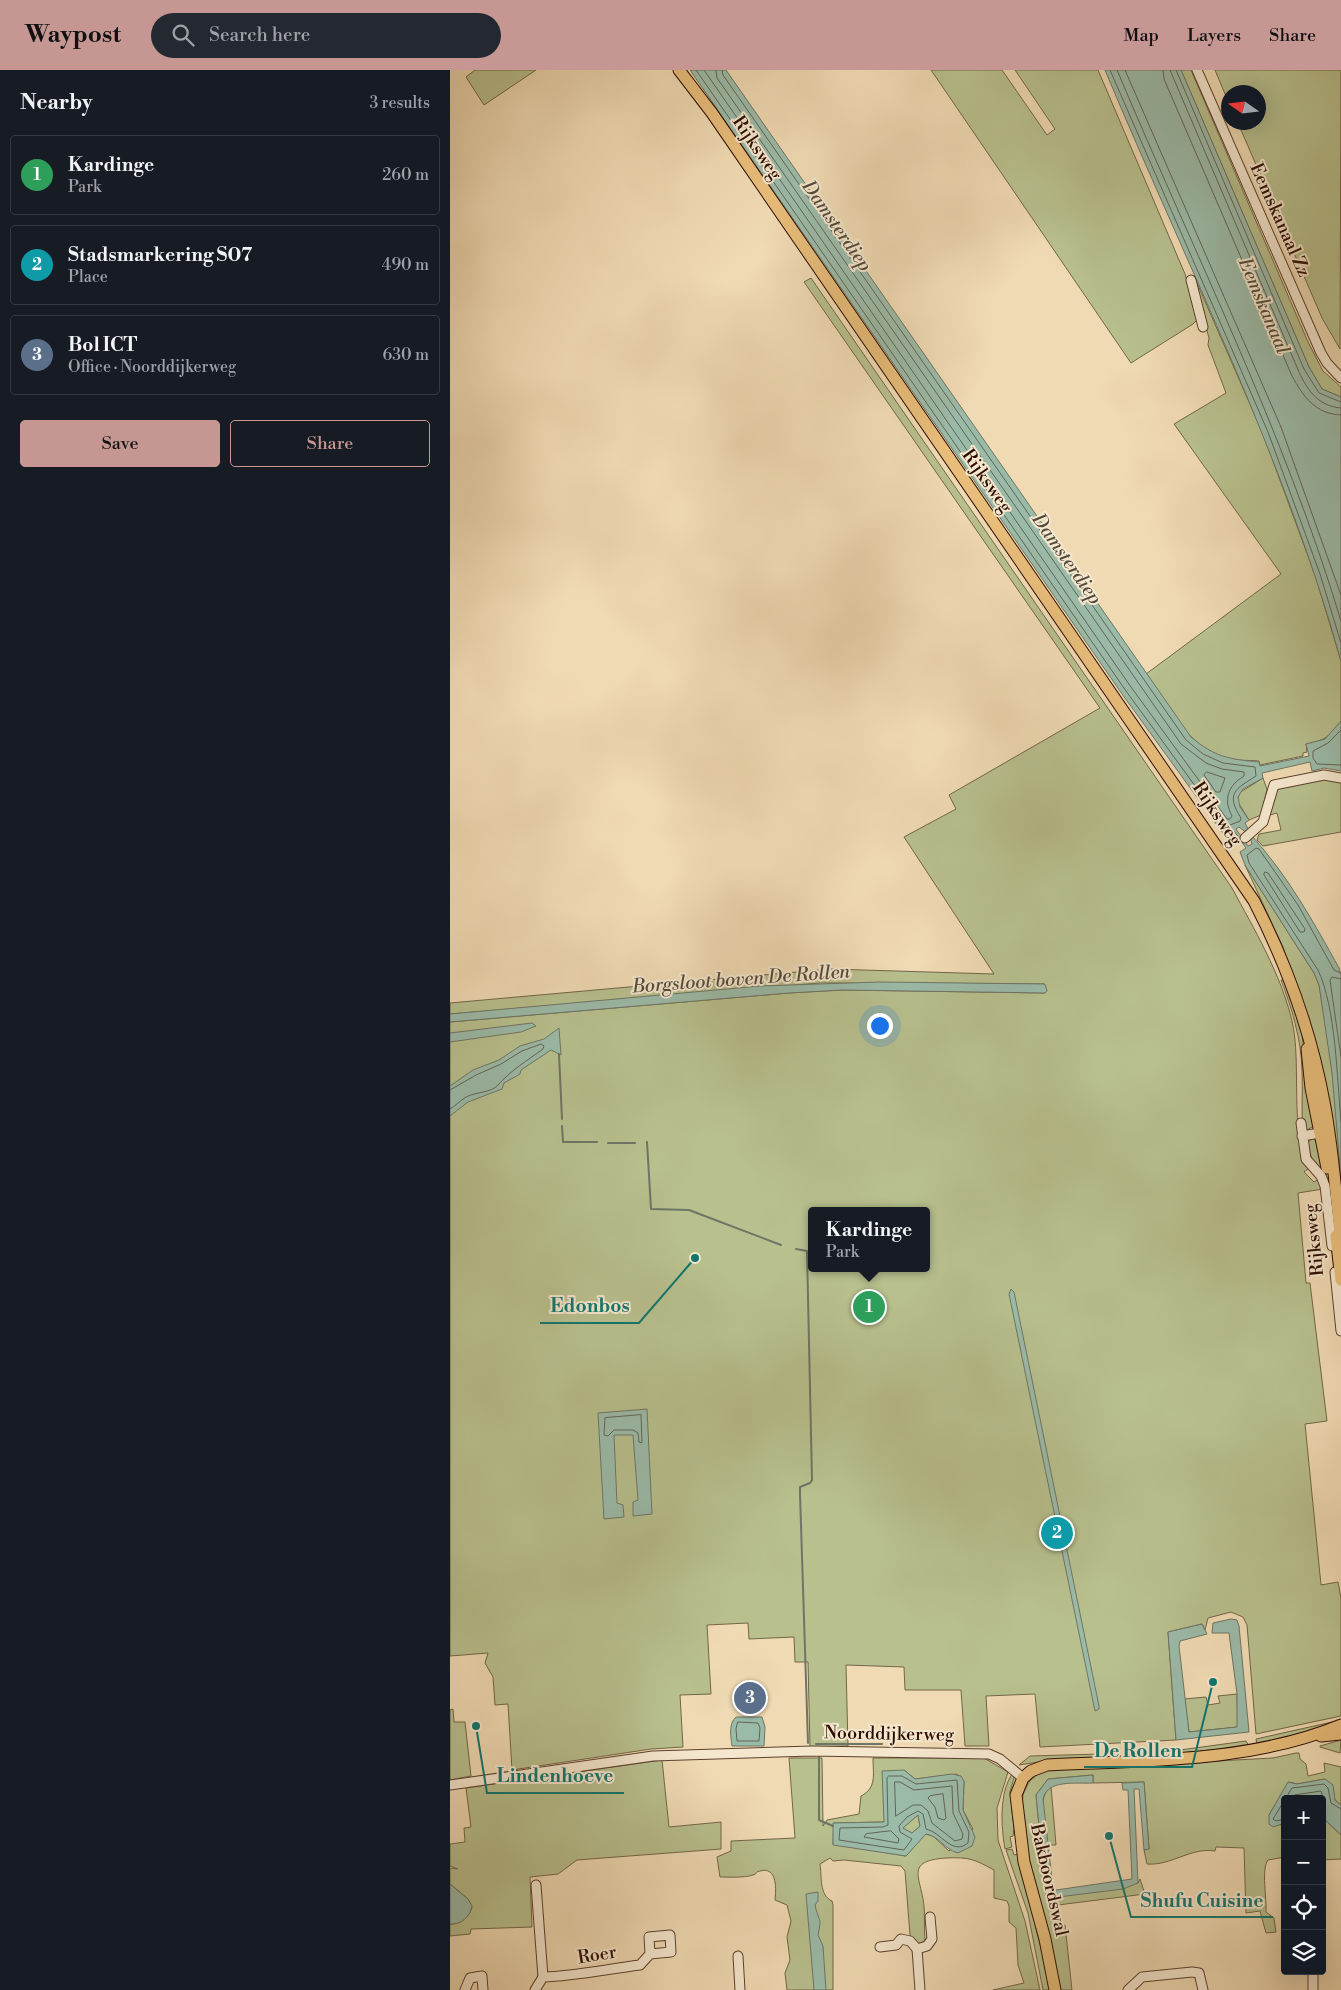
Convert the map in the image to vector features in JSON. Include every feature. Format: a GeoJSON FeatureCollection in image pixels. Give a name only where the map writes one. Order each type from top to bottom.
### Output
{"type":"FeatureCollection","features":[{"type":"Feature","properties":{"kind":"main road","name":"Rijksweg"},"geometry":{"type":"LineString","coordinates":[[678,70],[712,114],[1225,856],[1254,901],[1278,947],[1305,1027],[1311,1088],[1324,1132],[1341,1243]]}},
{"type":"Feature","properties":{"kind":"main road","name":"Rijksweg"},"geometry":{"type":"LineString","coordinates":[[1324,1132],[1321,1147],[1330,1178],[1341,1280]]}},
{"type":"Feature","properties":{"kind":"main road"},"geometry":{"type":"LineString","coordinates":[[1315,1736],[1341,1725]]}},
{"type":"Feature","properties":{"kind":"main road"},"geometry":{"type":"LineString","coordinates":[[1023,1778],[1031,1770],[1046,1765],[1231,1754],[1315,1736],[1341,1734]]}},
{"type":"Feature","properties":{"kind":"main road","name":"Bakboordswal"},"geometry":{"type":"LineString","coordinates":[[1023,1778],[1016,1795],[1020,1835],[1055,1990]]}},
{"type":"Feature","properties":{"kind":"street","name":"Eemskanaal Zz"},"geometry":{"type":"LineString","coordinates":[[1197,70],[1321,353],[1327,363],[1341,378]]}},
{"type":"Feature","properties":{"kind":"street"},"geometry":{"type":"LineString","coordinates":[[1191,280],[1203,327]]}},
{"type":"Feature","properties":{"kind":"street"},"geometry":{"type":"LineString","coordinates":[[1245,838],[1263,822],[1274,785],[1324,775],[1341,778]]}},
{"type":"Feature","properties":{"kind":"street","name":"Rijksweg"},"geometry":{"type":"LineString","coordinates":[[1301,1122],[1306,1159],[1321,1176],[1325,1186],[1341,1331]]}},
{"type":"Feature","properties":{"kind":"street"},"geometry":{"type":"LineString","coordinates":[[1302,1136],[1324,1132]]}},
{"type":"Feature","properties":{"kind":"street","name":"Noorddijkerweg"},"geometry":{"type":"LineString","coordinates":[[450,1785],[653,1756],[812,1751],[989,1754],[1000,1759],[1023,1778]]}},
{"type":"Feature","properties":{"kind":"street"},"geometry":{"type":"LineString","coordinates":[[535,1990],[544,1977],[536,1886]]}},
{"type":"Feature","properties":{"kind":"street"},"geometry":{"type":"LineString","coordinates":[[917,1949],[927,1946],[932,1939],[930,1917]]}},
{"type":"Feature","properties":{"kind":"street"},"geometry":{"type":"LineString","coordinates":[[880,1947],[896,1945],[901,1939],[910,1941],[917,1949],[920,1990]]}},
{"type":"Feature","properties":{"kind":"street","name":"Roer"},"geometry":{"type":"LineString","coordinates":[[544,1977],[583,1974],[600,1969],[640,1965],[650,1954]]}},
{"type":"Feature","properties":{"kind":"street"},"geometry":{"type":"LineString","coordinates":[[738,1956],[740,1990]]}},
{"type":"Feature","properties":{"kind":"street"},"geometry":{"type":"LineString","coordinates":[[1128,1990],[1142,1977],[1192,1972],[1199,1973],[1203,1990]]}},
{"type":"Feature","properties":{"kind":"street"},"geometry":{"type":"LineString","coordinates":[[1313,1975],[1314,1990]]}},
{"type":"Feature","properties":{"kind":"street"},"geometry":{"type":"LineString","coordinates":[[465,1990],[470,1978],[482,1976],[483,1990]]}},
{"type":"Feature","properties":{"kind":"green space"},"geometry":{"type":"Polygon","coordinates":[[[475,70],[536,70],[484,105],[466,77],[475,70]]]}},
{"type":"Feature","properties":{"kind":"green space"},"geometry":{"type":"Polygon","coordinates":[[[931,70],[1002,70],[1047,135],[1055,129],[1015,70],[1098,70],[1185,274],[1197,320],[1131,363],[931,70]]]}},
{"type":"Feature","properties":{"kind":"green space"},"geometry":{"type":"Polygon","coordinates":[[[1181,70],[1191,70],[1308,342],[1323,371],[1341,387],[1341,397],[1322,389],[1309,367],[1181,70]]]}},
{"type":"Feature","properties":{"kind":"green space"},"geometry":{"type":"Polygon","coordinates":[[[1215,70],[1341,70],[1340,349],[1322,318],[1241,130],[1266,130],[1266,85],[1221,85],[1215,70]]]}},
{"type":"Feature","properties":{"kind":"green space"},"geometry":{"type":"Polygon","coordinates":[[[811,278],[1232,888],[1266,952],[1281,986],[1292,1021],[1295,1038],[1299,1137],[1309,1168],[1304,1172],[1314,1182],[1319,1179],[1323,1189],[1298,1193],[1306,1283],[1310,1283],[1327,1421],[1305,1424],[1321,1585],[1338,1582],[1341,1598],[1341,1716],[1256,1734],[1247,1625],[1243,1617],[1231,1612],[1208,1618],[1205,1630],[1202,1624],[1168,1632],[1176,1740],[1040,1747],[1035,1694],[986,1696],[989,1746],[965,1746],[961,1690],[905,1690],[904,1667],[846,1665],[848,1746],[810,1747],[808,1662],[795,1662],[794,1637],[749,1639],[748,1623],[707,1625],[711,1694],[680,1695],[683,1747],[651,1749],[512,1770],[508,1704],[495,1705],[493,1677],[485,1663],[488,1653],[450,1656],[450,1022],[842,990],[1045,993],[1047,991],[1044,984],[820,983],[450,1014],[450,1003],[830,969],[994,974],[904,837],[956,809],[949,795],[1100,708],[804,282],[811,278]]]}},
{"type":"Feature","properties":{"kind":"green space"},"geometry":{"type":"Polygon","coordinates":[[[1197,283],[1263,434],[1315,575],[1341,661],[1341,721],[1338,726],[1326,737],[1317,742],[1306,744],[1307,752],[1303,753],[1303,756],[1260,765],[1259,761],[1224,758],[1200,745],[1179,723],[1146,674],[1281,574],[1174,424],[1226,393],[1208,345],[1209,338],[1194,285],[1197,283]]]}},
{"type":"Feature","properties":{"kind":"green space"},"geometry":{"type":"Polygon","coordinates":[[[1263,778],[1267,789],[1261,815],[1249,820],[1238,802],[1239,793],[1263,778]]]}},
{"type":"Feature","properties":{"kind":"green space"},"geometry":{"type":"Polygon","coordinates":[[[1324,778],[1341,780],[1341,832],[1263,846],[1257,840],[1259,834],[1281,830],[1277,813],[1270,815],[1278,788],[1324,778]]]}},
{"type":"Feature","properties":{"kind":"green space"},"geometry":{"type":"Polygon","coordinates":[[[1245,865],[1314,973],[1319,985],[1329,1044],[1336,1104],[1341,1224],[1310,1025],[1283,947],[1245,865]]]}},
{"type":"Feature","properties":{"kind":"green space"},"geometry":{"type":"Polygon","coordinates":[[[1281,980],[1286,981],[1302,1035],[1314,1126],[1303,1132],[1300,1047],[1292,1013],[1281,980]]]}},
{"type":"Feature","properties":{"kind":"green space"},"geometry":{"type":"Polygon","coordinates":[[[1313,1138],[1316,1140],[1328,1180],[1313,1162],[1307,1143],[1313,1138]]]}},
{"type":"Feature","properties":{"kind":"green space"},"geometry":{"type":"Polygon","coordinates":[[[1237,1694],[1238,1727],[1189,1732],[1184,1699],[1206,1697],[1208,1705],[1220,1703],[1218,1696],[1237,1694]]]}},
{"type":"Feature","properties":{"kind":"green space"},"geometry":{"type":"Polygon","coordinates":[[[453,1709],[454,1722],[465,1722],[471,1776],[450,1780],[450,1710],[453,1709]]]}},
{"type":"Feature","properties":{"kind":"green space"},"geometry":{"type":"Polygon","coordinates":[[[1341,1720],[1341,1723],[1257,1745],[1256,1739],[1341,1720]]]}},
{"type":"Feature","properties":{"kind":"green space"},"geometry":{"type":"Polygon","coordinates":[[[1341,1740],[1340,1753],[1320,1747],[1320,1746],[1341,1740]]]}},
{"type":"Feature","properties":{"kind":"green space"},"geometry":{"type":"Polygon","coordinates":[[[1246,1741],[1249,1746],[1181,1753],[1180,1750],[1246,1741]]]}},
{"type":"Feature","properties":{"kind":"green space"},"geometry":{"type":"Polygon","coordinates":[[[1299,1753],[1300,1759],[1306,1764],[1308,1776],[1325,1772],[1324,1763],[1341,1767],[1341,1805],[1335,1800],[1325,1779],[1297,1784],[1289,1782],[1269,1815],[1281,1825],[1281,1858],[1268,1860],[1266,1864],[1266,1912],[1274,1918],[1276,1932],[1266,1933],[1260,1911],[1246,1913],[1244,1848],[1216,1847],[1215,1851],[1206,1850],[1156,1864],[1147,1864],[1144,1850],[1149,1849],[1144,1782],[1093,1783],[1093,1775],[1048,1779],[1036,1795],[1046,1896],[1138,1883],[1140,1879],[1145,1894],[1058,1905],[1060,1925],[1065,1925],[1072,1990],[1059,1990],[1029,1867],[1022,1808],[1023,1794],[1029,1782],[1039,1773],[1048,1770],[1273,1758],[1299,1753]]]}},
{"type":"Feature","properties":{"kind":"green space"},"geometry":{"type":"Polygon","coordinates":[[[1100,1754],[1098,1758],[1051,1760],[1019,1765],[1030,1756],[1100,1754]]]}},
{"type":"Feature","properties":{"kind":"green space"},"geometry":{"type":"Polygon","coordinates":[[[789,1758],[822,1758],[823,1826],[827,1820],[859,1814],[861,1796],[872,1785],[873,1758],[984,1758],[1008,1772],[997,1808],[998,1840],[1025,1921],[1040,1990],[993,1990],[1024,1983],[1018,1965],[1016,1928],[1009,1922],[1009,1906],[1007,1901],[994,1898],[994,1870],[966,1858],[946,1858],[924,1863],[918,1872],[924,1906],[925,1941],[918,1944],[910,1935],[905,1871],[901,1866],[844,1860],[833,1861],[830,1858],[820,1864],[823,1890],[833,1905],[833,1990],[787,1990],[785,1973],[790,1960],[787,1937],[791,1921],[787,1905],[775,1900],[775,1880],[773,1876],[766,1870],[745,1877],[720,1877],[717,1857],[731,1851],[731,1841],[795,1838],[789,1758]],[[904,1770],[884,1822],[834,1823],[833,1844],[906,1856],[925,1834],[933,1836],[949,1851],[973,1829],[963,1810],[964,1781],[957,1774],[915,1779],[904,1770]]]}},
{"type":"Feature","properties":{"kind":"green space"},"geometry":{"type":"Polygon","coordinates":[[[662,1760],[669,1827],[721,1822],[721,1849],[577,1860],[558,1874],[530,1877],[532,1927],[471,1929],[470,1934],[450,1936],[450,1924],[464,1920],[472,1908],[468,1899],[450,1884],[450,1868],[458,1869],[450,1866],[450,1844],[465,1842],[464,1828],[471,1827],[466,1788],[662,1760]]]}},
{"type":"Feature","properties":{"kind":"green space"},"geometry":{"type":"Polygon","coordinates":[[[1012,1774],[1014,1778],[1010,1792],[1014,1828],[1013,1836],[1010,1837],[1012,1847],[1005,1849],[1002,1810],[1005,1791],[1012,1774]]]}},
{"type":"Feature","properties":{"kind":"green space"},"geometry":{"type":"Polygon","coordinates":[[[1051,1786],[1056,1845],[1047,1845],[1043,1813],[1044,1797],[1046,1791],[1051,1786]]]}},
{"type":"Feature","properties":{"kind":"green space"},"geometry":{"type":"Polygon","coordinates":[[[918,1815],[920,1826],[912,1833],[902,1828],[918,1815]]]}},
{"type":"Feature","properties":{"kind":"green space"},"geometry":{"type":"Polygon","coordinates":[[[1326,1821],[1341,1835],[1341,1859],[1326,1860],[1326,1821]]]}},
{"type":"Feature","properties":{"kind":"green space"},"geometry":{"type":"Polygon","coordinates":[[[1012,1849],[1014,1855],[1018,1854],[1051,1990],[1043,1990],[1028,1913],[1006,1850],[1012,1849]]]}},
{"type":"Feature","properties":{"kind":"water"},"geometry":{"type":"Polygon","coordinates":[[[690,70],[726,70],[1191,737],[1207,749],[1222,756],[1259,762],[1260,766],[1309,756],[1306,744],[1325,739],[1341,721],[1341,771],[1324,768],[1312,771],[1310,762],[1262,773],[1263,778],[1243,789],[1238,797],[1240,807],[1249,820],[1245,823],[1250,833],[1248,834],[1239,827],[1236,829],[1248,846],[1252,844],[1250,838],[1252,836],[1277,867],[1310,916],[1339,968],[1341,975],[1341,1179],[1332,1073],[1319,985],[1314,973],[1245,865],[1240,852],[1246,848],[1234,831],[1225,836],[1122,694],[690,70]]]}},
{"type":"Feature","properties":{"kind":"water","name":"Eemskanaal"},"geometry":{"type":"Polygon","coordinates":[[[1105,70],[1181,70],[1309,367],[1322,389],[1341,397],[1341,661],[1318,585],[1292,510],[1263,436],[1105,70]]]}},
{"type":"Feature","properties":{"kind":"water"},"geometry":{"type":"Polygon","coordinates":[[[879,982],[1045,984],[1047,991],[1045,993],[842,990],[450,1022],[450,1014],[760,986],[879,982]]]}},
{"type":"Feature","properties":{"kind":"water"},"geometry":{"type":"Polygon","coordinates":[[[532,1023],[536,1026],[521,1032],[450,1042],[450,1033],[532,1023]]]}},
{"type":"Feature","properties":{"kind":"water"},"geometry":{"type":"Polygon","coordinates":[[[559,1028],[561,1055],[551,1050],[521,1070],[520,1074],[504,1083],[502,1089],[468,1102],[450,1116],[450,1086],[473,1070],[499,1060],[520,1046],[544,1039],[559,1028]]]}},
{"type":"Feature","properties":{"kind":"water"},"geometry":{"type":"Polygon","coordinates":[[[1011,1289],[1014,1292],[1099,1706],[1099,1709],[1095,1711],[1009,1294],[1011,1289]]]}},
{"type":"Feature","properties":{"kind":"water"},"geometry":{"type":"Polygon","coordinates":[[[647,1409],[652,1514],[633,1516],[633,1502],[638,1500],[633,1435],[614,1435],[617,1503],[623,1505],[624,1517],[604,1519],[598,1413],[647,1409]]]}},
{"type":"Feature","properties":{"kind":"water"},"geometry":{"type":"Polygon","coordinates":[[[1231,1619],[1237,1620],[1239,1626],[1249,1732],[1176,1740],[1168,1632],[1202,1624],[1207,1634],[1180,1641],[1179,1646],[1189,1732],[1237,1727],[1237,1694],[1229,1633],[1212,1633],[1213,1623],[1231,1619]]]}},
{"type":"Feature","properties":{"kind":"water"},"geometry":{"type":"Polygon","coordinates":[[[736,1717],[762,1717],[765,1727],[764,1746],[732,1746],[731,1727],[736,1717]]]}},
{"type":"Feature","properties":{"kind":"water"},"geometry":{"type":"Polygon","coordinates":[[[904,1770],[915,1779],[952,1774],[961,1776],[964,1781],[963,1810],[975,1837],[972,1846],[958,1853],[949,1849],[935,1837],[926,1834],[906,1856],[833,1845],[833,1823],[884,1822],[882,1771],[904,1770]],[[918,1815],[903,1828],[912,1833],[920,1826],[918,1815]]]}},
{"type":"Feature","properties":{"kind":"water"},"geometry":{"type":"Polygon","coordinates":[[[1093,1775],[1093,1783],[1056,1785],[1050,1788],[1043,1799],[1053,1888],[1056,1890],[1132,1879],[1128,1790],[1123,1790],[1122,1783],[1144,1782],[1149,1849],[1144,1850],[1139,1789],[1134,1789],[1138,1883],[1123,1889],[1050,1898],[1046,1896],[1036,1795],[1048,1779],[1093,1775]]]}},
{"type":"Feature","properties":{"kind":"water"},"geometry":{"type":"Polygon","coordinates":[[[1325,1779],[1333,1785],[1335,1800],[1341,1805],[1341,1835],[1326,1821],[1326,1795],[1281,1795],[1281,1824],[1273,1827],[1269,1824],[1269,1815],[1288,1782],[1297,1784],[1325,1779]]]}},
{"type":"Feature","properties":{"kind":"water"},"geometry":{"type":"Polygon","coordinates":[[[450,1884],[468,1899],[472,1906],[464,1920],[454,1924],[450,1924],[450,1884]]]}},
{"type":"Feature","properties":{"kind":"water"},"geometry":{"type":"Polygon","coordinates":[[[818,1892],[818,1901],[815,1905],[820,1922],[818,1935],[823,1946],[826,1990],[814,1990],[806,1894],[818,1892]]]}},
{"type":"Feature","properties":{"kind":"waterway"},"geometry":{"type":"LineString","coordinates":[[559,1054],[562,1119]]}},
{"type":"Feature","properties":{"kind":"waterway"},"geometry":{"type":"LineString","coordinates":[[562,1126],[563,1142],[597,1142]]}},
{"type":"Feature","properties":{"kind":"waterway"},"geometry":{"type":"LineString","coordinates":[[647,1142],[651,1209],[689,1210],[781,1245]]}},
{"type":"Feature","properties":{"kind":"waterway"},"geometry":{"type":"LineString","coordinates":[[608,1143],[635,1143]]}},
{"type":"Feature","properties":{"kind":"waterway"},"geometry":{"type":"LineString","coordinates":[[796,1249],[807,1251],[812,1480],[810,1483],[800,1487],[800,1494],[808,1743]]}},
{"type":"Feature","properties":{"kind":"waterway"},"geometry":{"type":"LineString","coordinates":[[816,1744],[882,1744]]}},
{"type":"Feature","properties":{"kind":"waterway"},"geometry":{"type":"LineString","coordinates":[[819,1757],[819,1820],[833,1826]]}},
{"type":"Feature","properties":{"kind":"place","name":"Edonbos"},"geometry":{"type":"Point","coordinates":[695,1258]}},
{"type":"Feature","properties":{"kind":"place","name":"Kardinge"},"geometry":{"type":"Point","coordinates":[869,1307]}},
{"type":"Feature","properties":{"kind":"place","name":"Stadsmarkering S07"},"geometry":{"type":"Point","coordinates":[1057,1533]}},
{"type":"Feature","properties":{"kind":"place","name":"De Rollen"},"geometry":{"type":"Point","coordinates":[1213,1682]}},
{"type":"Feature","properties":{"kind":"place","name":"Bol ICT"},"geometry":{"type":"Point","coordinates":[750,1698]}},
{"type":"Feature","properties":{"kind":"place","name":"Lindenhoeve"},"geometry":{"type":"Point","coordinates":[476,1726]}},
{"type":"Feature","properties":{"kind":"place","name":"Shufu Cuisine"},"geometry":{"type":"Point","coordinates":[1109,1836]}},
{"type":"Feature","properties":{"kind":"water label","name":"Damsterdiep"},"geometry":{"type":"Point","coordinates":[837,226]}},
{"type":"Feature","properties":{"kind":"water label","name":"Damsterdiep"},"geometry":{"type":"Point","coordinates":[1067,559]}},
{"type":"Feature","properties":{"kind":"water label","name":"Borgsloot boven De Rollen"},"geometry":{"type":"Point","coordinates":[741,979]}}]}
